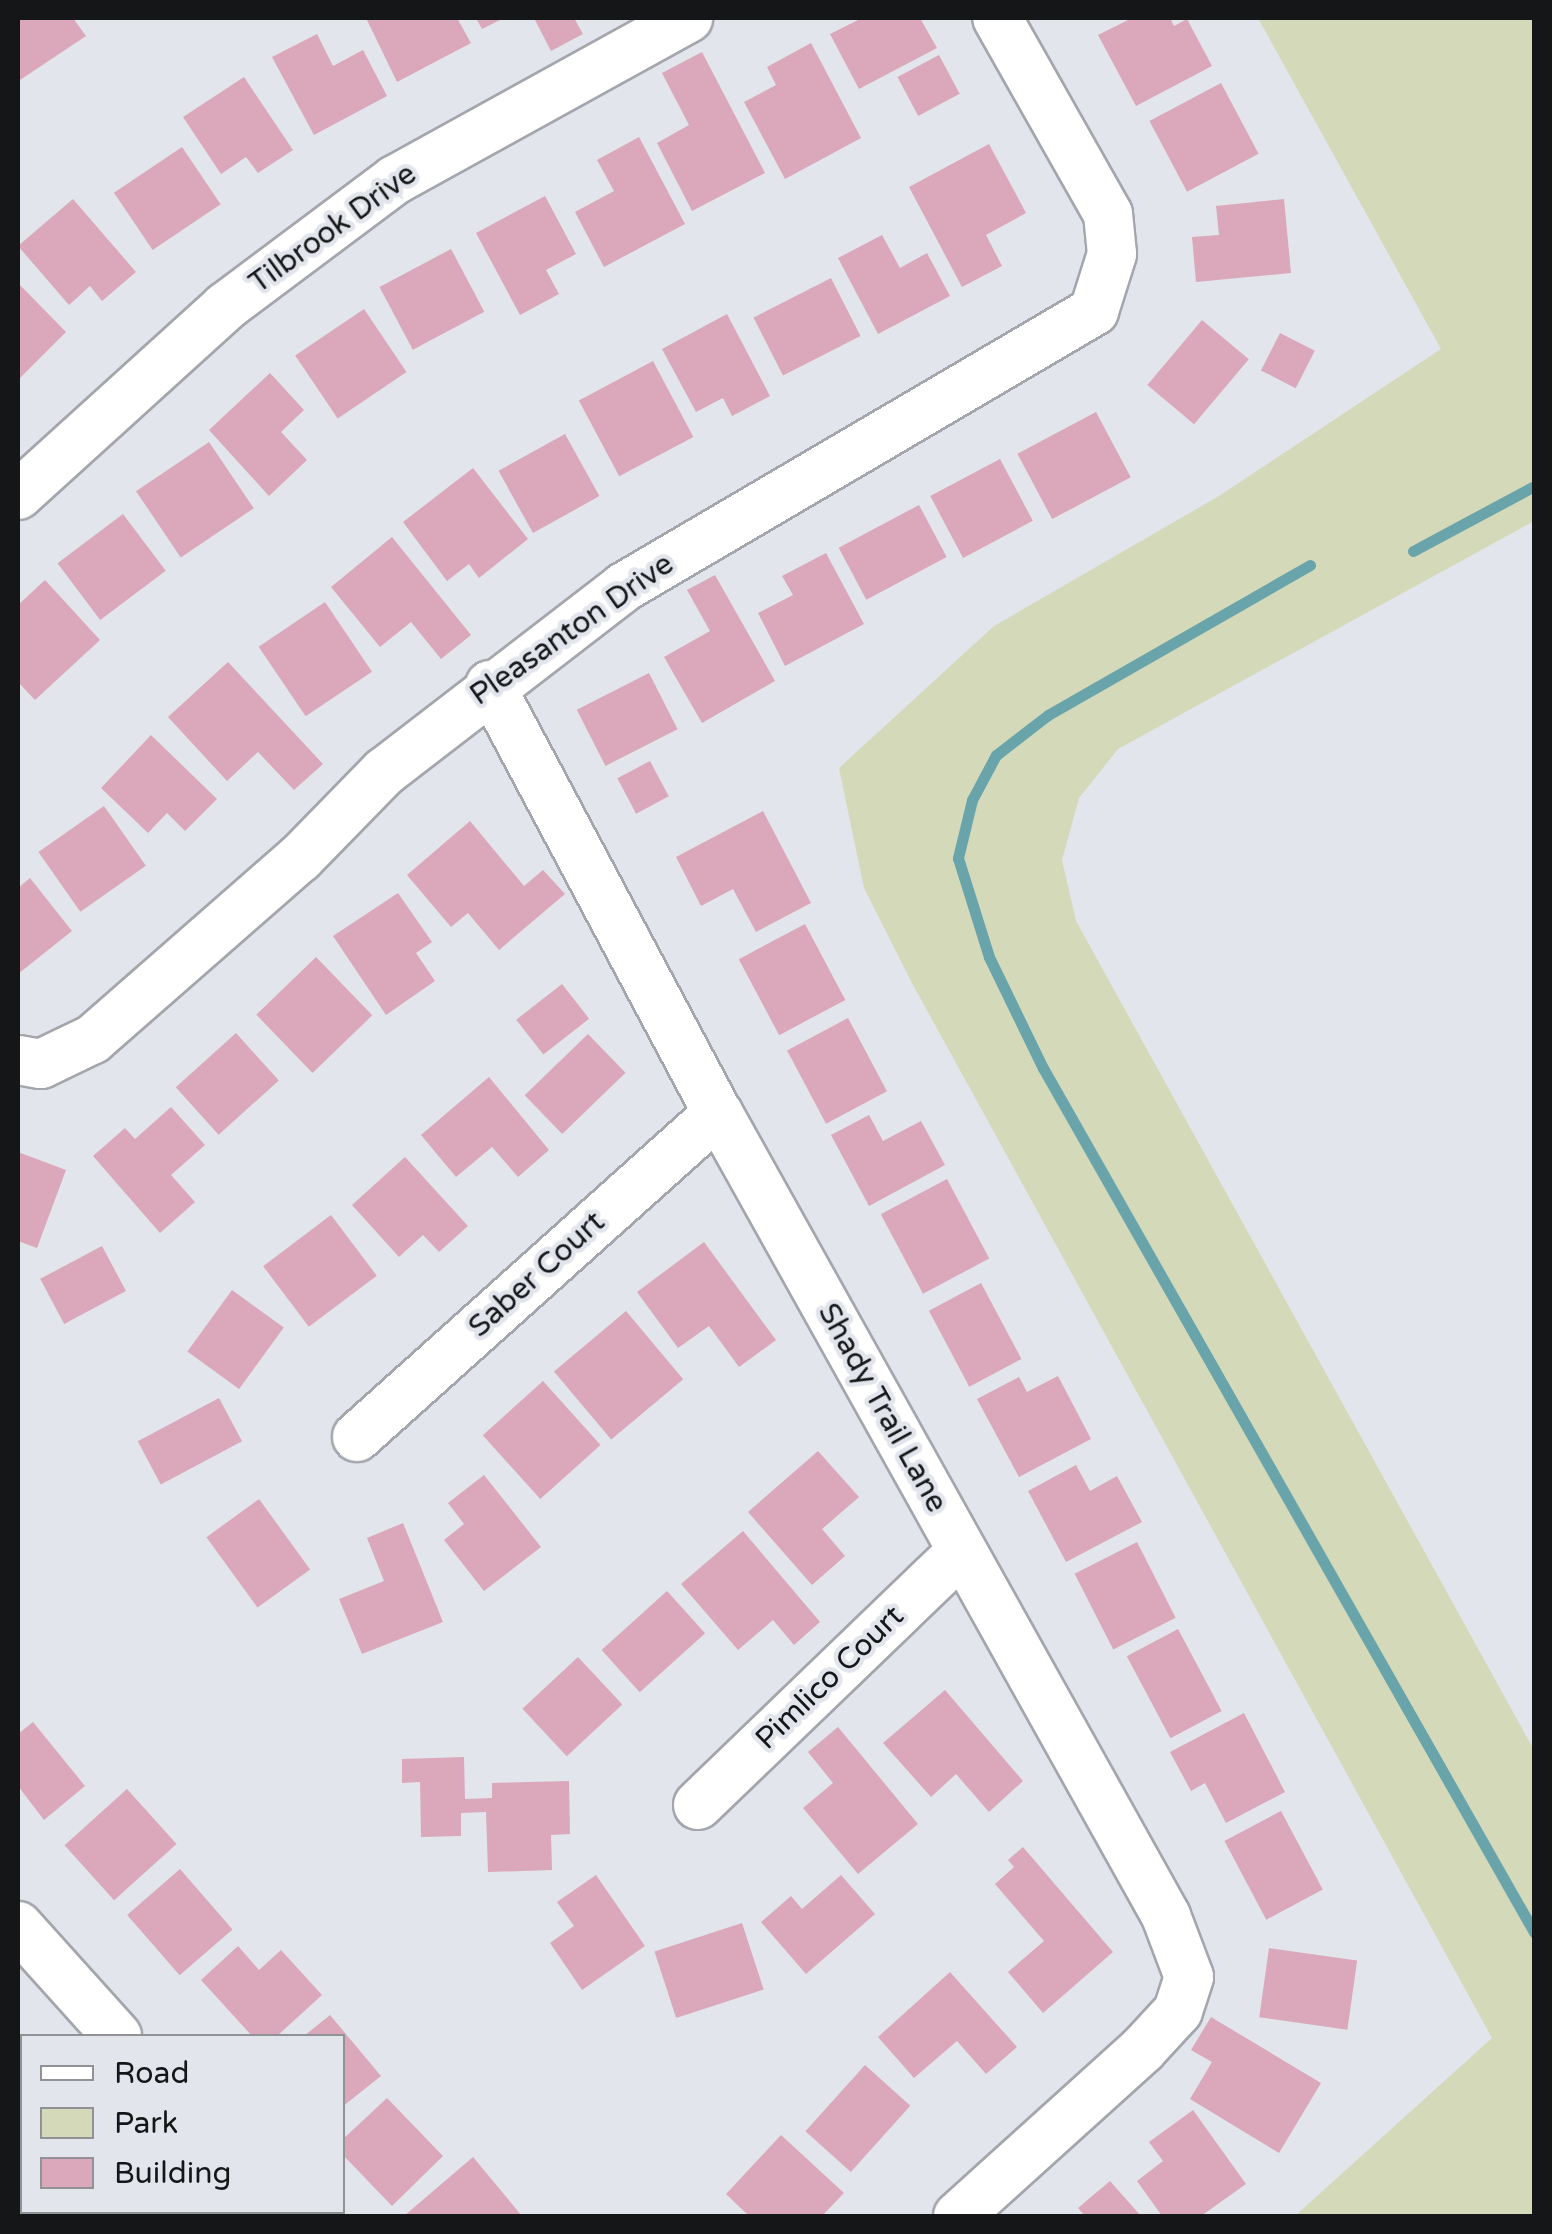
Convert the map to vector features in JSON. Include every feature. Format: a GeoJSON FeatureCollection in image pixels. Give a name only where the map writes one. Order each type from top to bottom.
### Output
{"type":"FeatureCollection","features":[{"type":"Feature","properties":{"kind":"street","name":"Tilbrook Drive"},"geometry":{"type":"LineString","coordinates":[[18,495],[225,306],[395,180],[688,18]]}},
{"type":"Feature","properties":{"kind":"street","name":"Pleasanton Drive"},"geometry":{"type":"LineString","coordinates":[[18,1060],[41,1064],[93,1039],[300,858],[384,772],[490,684],[624,587],[1094,312],[1112,254],[1108,214],[997,18]]}},
{"type":"Feature","properties":{"kind":"street","name":"Shady Trail Lane"},"geometry":{"type":"LineString","coordinates":[[490,684],[718,1113],[1166,1916],[1189,1976],[1178,2011],[1080,2110],[958,2216]]}},
{"type":"Feature","properties":{"kind":"street","name":"Saber Court"},"geometry":{"type":"LineString","coordinates":[[357,1437],[718,1113]]}},
{"type":"Feature","properties":{"kind":"street","name":"Pimlico Court"},"geometry":{"type":"LineString","coordinates":[[698,1804],[962,1551]]}},
{"type":"Feature","properties":{"kind":"street"},"geometry":{"type":"LineString","coordinates":[[18,1926],[115,2034]]}},
{"type":"Feature","properties":{"kind":"green space"},"geometry":{"type":"Polygon","coordinates":[[[1258,18],[1534,18],[1534,521],[1118,749],[1079,798],[1062,860],[1076,921],[1534,1750],[1534,2216],[1295,2216],[1492,2038],[912,983],[864,888],[839,768],[994,626],[1219,496],[1441,349],[1258,18]]]}},
{"type":"Feature","properties":{"kind":"building"},"geometry":{"type":"Polygon","coordinates":[[[18,18],[73,18],[86,36],[20,80],[18,18]]]}},
{"type":"Feature","properties":{"kind":"building"},"geometry":{"type":"Polygon","coordinates":[[[366,18],[457,18],[471,43],[397,82],[366,18]]]}},
{"type":"Feature","properties":{"kind":"building"},"geometry":{"type":"Polygon","coordinates":[[[476,18],[504,18],[482,29],[476,18]]]}},
{"type":"Feature","properties":{"kind":"building"},"geometry":{"type":"Polygon","coordinates":[[[534,18],[574,18],[583,34],[551,51],[534,18]]]}},
{"type":"Feature","properties":{"kind":"building"},"geometry":{"type":"Polygon","coordinates":[[[862,18],[920,18],[937,48],[859,89],[830,34],[862,18]]]}},
{"type":"Feature","properties":{"kind":"building"},"geometry":{"type":"Polygon","coordinates":[[[1132,18],[1170,18],[1174,26],[1187,19],[1212,66],[1136,106],[1098,35],[1132,18]]]}},
{"type":"Feature","properties":{"kind":"building"},"geometry":{"type":"Polygon","coordinates":[[[317,34],[333,66],[363,50],[387,96],[314,135],[272,57],[317,34]]]}},
{"type":"Feature","properties":{"kind":"building"},"geometry":{"type":"Polygon","coordinates":[[[811,43],[861,138],[785,179],[744,102],[776,85],[767,67],[811,43]]]}},
{"type":"Feature","properties":{"kind":"building"},"geometry":{"type":"Polygon","coordinates":[[[702,52],[765,173],[692,211],[657,143],[689,125],[662,73],[702,52]]]}},
{"type":"Feature","properties":{"kind":"building"},"geometry":{"type":"Polygon","coordinates":[[[939,55],[960,94],[918,116],[898,77],[939,55]]]}},
{"type":"Feature","properties":{"kind":"building"},"geometry":{"type":"Polygon","coordinates":[[[244,77],[293,150],[258,173],[246,157],[221,174],[183,117],[244,77]]]}},
{"type":"Feature","properties":{"kind":"building"},"geometry":{"type":"Polygon","coordinates":[[[1221,83],[1259,154],[1187,192],[1149,121],[1221,83]]]}},
{"type":"Feature","properties":{"kind":"building"},"geometry":{"type":"Polygon","coordinates":[[[639,137],[685,224],[604,267],[575,212],[614,191],[597,160],[639,137]]]}},
{"type":"Feature","properties":{"kind":"building"},"geometry":{"type":"Polygon","coordinates":[[[989,144],[1026,213],[986,235],[1002,266],[962,287],[909,187],[989,144]]]}},
{"type":"Feature","properties":{"kind":"building"},"geometry":{"type":"Polygon","coordinates":[[[182,147],[221,204],[153,250],[114,193],[182,147]]]}},
{"type":"Feature","properties":{"kind":"building"},"geometry":{"type":"Polygon","coordinates":[[[545,196],[576,254],[546,270],[559,294],[520,315],[476,233],[545,196]]]}},
{"type":"Feature","properties":{"kind":"building"},"geometry":{"type":"Polygon","coordinates":[[[73,199],[136,272],[102,301],[90,286],[69,305],[18,246],[73,199]]]}},
{"type":"Feature","properties":{"kind":"building"},"geometry":{"type":"Polygon","coordinates":[[[1284,199],[1291,273],[1196,282],[1192,237],[1219,235],[1216,206],[1284,199]]]}},
{"type":"Feature","properties":{"kind":"building"},"geometry":{"type":"Polygon","coordinates":[[[882,235],[900,268],[927,253],[950,296],[878,334],[838,258],[882,235]]]}},
{"type":"Feature","properties":{"kind":"building"},"geometry":{"type":"Polygon","coordinates":[[[451,249],[484,312],[413,350],[379,287],[451,249]]]}},
{"type":"Feature","properties":{"kind":"building"},"geometry":{"type":"Polygon","coordinates":[[[831,278],[861,336],[783,375],[753,317],[831,278]]]}},
{"type":"Feature","properties":{"kind":"building"},"geometry":{"type":"Polygon","coordinates":[[[18,283],[66,332],[18,380],[18,283]]]}},
{"type":"Feature","properties":{"kind":"building"},"geometry":{"type":"Polygon","coordinates":[[[364,309],[406,372],[338,418],[295,355],[364,309]]]}},
{"type":"Feature","properties":{"kind":"building"},"geometry":{"type":"Polygon","coordinates":[[[727,314],[770,396],[732,416],[723,398],[696,412],[662,349],[727,314]]]}},
{"type":"Feature","properties":{"kind":"building"},"geometry":{"type":"Polygon","coordinates":[[[1202,320],[1249,359],[1194,424],[1147,385],[1202,320]]]}},
{"type":"Feature","properties":{"kind":"building"},"geometry":{"type":"Polygon","coordinates":[[[1280,333],[1315,351],[1296,388],[1261,370],[1280,333]]]}},
{"type":"Feature","properties":{"kind":"building"},"geometry":{"type":"Polygon","coordinates":[[[653,361],[693,437],[619,476],[579,400],[653,361]]]}},
{"type":"Feature","properties":{"kind":"building"},"geometry":{"type":"Polygon","coordinates":[[[270,373],[304,410],[281,432],[307,460],[269,496],[209,430],[270,373]]]}},
{"type":"Feature","properties":{"kind":"building"},"geometry":{"type":"Polygon","coordinates":[[[1096,412],[1131,477],[1052,519],[1017,454],[1096,412]]]}},
{"type":"Feature","properties":{"kind":"building"},"geometry":{"type":"Polygon","coordinates":[[[565,434],[599,496],[533,533],[499,471],[565,434]]]}},
{"type":"Feature","properties":{"kind":"building"},"geometry":{"type":"Polygon","coordinates":[[[209,442],[254,508],[181,558],[136,491],[209,442]]]}},
{"type":"Feature","properties":{"kind":"building"},"geometry":{"type":"Polygon","coordinates":[[[1000,459],[1033,521],[963,558],[930,496],[1000,459]]]}},
{"type":"Feature","properties":{"kind":"building"},"geometry":{"type":"Polygon","coordinates":[[[473,468],[528,539],[479,578],[469,564],[447,581],[403,522],[473,468]]]}},
{"type":"Feature","properties":{"kind":"building"},"geometry":{"type":"Polygon","coordinates":[[[919,505],[947,557],[866,600],[839,548],[919,505]]]}},
{"type":"Feature","properties":{"kind":"building"},"geometry":{"type":"Polygon","coordinates":[[[123,514],[166,571],[100,620],[58,563],[123,514]]]}},
{"type":"Feature","properties":{"kind":"building"},"geometry":{"type":"Polygon","coordinates":[[[392,537],[471,635],[441,659],[411,622],[380,647],[331,587],[392,537]]]}},
{"type":"Feature","properties":{"kind":"building"},"geometry":{"type":"Polygon","coordinates":[[[826,553],[864,624],[785,666],[758,613],[793,595],[782,576],[826,553]]]}},
{"type":"Feature","properties":{"kind":"building"},"geometry":{"type":"Polygon","coordinates":[[[715,575],[775,681],[702,723],[664,657],[710,631],[687,590],[715,575]]]}},
{"type":"Feature","properties":{"kind":"building"},"geometry":{"type":"Polygon","coordinates":[[[45,580],[100,640],[35,700],[18,682],[18,605],[45,580]]]}},
{"type":"Feature","properties":{"kind":"building"},"geometry":{"type":"Polygon","coordinates":[[[325,602],[372,672],[306,716],[259,647],[325,602]]]}},
{"type":"Feature","properties":{"kind":"building"},"geometry":{"type":"Polygon","coordinates":[[[228,662],[323,764],[294,790],[258,752],[227,781],[168,717],[228,662]]]}},
{"type":"Feature","properties":{"kind":"building"},"geometry":{"type":"Polygon","coordinates":[[[649,673],[678,729],[605,766],[577,710],[649,673]]]}},
{"type":"Feature","properties":{"kind":"building"},"geometry":{"type":"Polygon","coordinates":[[[151,735],[217,799],[185,831],[167,813],[148,833],[101,788],[151,735]]]}},
{"type":"Feature","properties":{"kind":"building"},"geometry":{"type":"Polygon","coordinates":[[[650,761],[669,796],[636,814],[617,778],[650,761]]]}},
{"type":"Feature","properties":{"kind":"building"},"geometry":{"type":"Polygon","coordinates":[[[104,806],[146,866],[80,912],[38,852],[104,806]]]}},
{"type":"Feature","properties":{"kind":"building"},"geometry":{"type":"Polygon","coordinates":[[[763,811],[811,903],[756,932],[733,889],[701,906],[676,857],[763,811]]]}},
{"type":"Feature","properties":{"kind":"building"},"geometry":{"type":"Polygon","coordinates":[[[470,821],[524,886],[543,870],[565,894],[499,950],[468,913],[451,927],[407,875],[470,821]]]}},
{"type":"Feature","properties":{"kind":"building"},"geometry":{"type":"Polygon","coordinates":[[[30,878],[72,931],[18,974],[18,888],[30,878]]]}},
{"type":"Feature","properties":{"kind":"building"},"geometry":{"type":"Polygon","coordinates":[[[398,893],[432,942],[416,953],[435,981],[386,1015],[333,936],[398,893]]]}},
{"type":"Feature","properties":{"kind":"building"},"geometry":{"type":"Polygon","coordinates":[[[805,924],[845,1000],[779,1035],[739,959],[805,924]]]}},
{"type":"Feature","properties":{"kind":"building"},"geometry":{"type":"Polygon","coordinates":[[[316,957],[372,1015],[313,1073],[256,1015],[316,957]]]}},
{"type":"Feature","properties":{"kind":"building"},"geometry":{"type":"Polygon","coordinates":[[[562,984],[589,1019],[543,1054],[516,1020],[562,984]]]}},
{"type":"Feature","properties":{"kind":"building"},"geometry":{"type":"Polygon","coordinates":[[[848,1018],[887,1091],[826,1124],[787,1050],[848,1018]]]}},
{"type":"Feature","properties":{"kind":"building"},"geometry":{"type":"Polygon","coordinates":[[[236,1033],[279,1081],[219,1135],[176,1087],[236,1033]]]}},
{"type":"Feature","properties":{"kind":"building"},"geometry":{"type":"Polygon","coordinates":[[[588,1034],[626,1073],[562,1134],[525,1095],[588,1034]]]}},
{"type":"Feature","properties":{"kind":"building"},"geometry":{"type":"Polygon","coordinates":[[[489,1077],[549,1150],[518,1177],[492,1147],[456,1177],[421,1135],[489,1077]]]}},
{"type":"Feature","properties":{"kind":"building"},"geometry":{"type":"Polygon","coordinates":[[[171,1107],[205,1145],[171,1175],[195,1202],[160,1233],[93,1156],[125,1128],[135,1139],[171,1107]]]}},
{"type":"Feature","properties":{"kind":"building"},"geometry":{"type":"Polygon","coordinates":[[[869,1115],[883,1141],[921,1121],[945,1165],[869,1206],[831,1135],[869,1115]]]}},
{"type":"Feature","properties":{"kind":"building"},"geometry":{"type":"Polygon","coordinates":[[[18,1152],[66,1170],[37,1248],[18,1241],[18,1152]]]}},
{"type":"Feature","properties":{"kind":"building"},"geometry":{"type":"Polygon","coordinates":[[[405,1157],[468,1226],[439,1252],[423,1235],[399,1257],[352,1205],[405,1157]]]}},
{"type":"Feature","properties":{"kind":"building"},"geometry":{"type":"Polygon","coordinates":[[[947,1179],[989,1258],[923,1294],[881,1214],[947,1179]]]}},
{"type":"Feature","properties":{"kind":"building"},"geometry":{"type":"Polygon","coordinates":[[[331,1215],[377,1276],[309,1327],[263,1266],[331,1215]]]}},
{"type":"Feature","properties":{"kind":"building"},"geometry":{"type":"Polygon","coordinates":[[[704,1242],[776,1340],[739,1367],[709,1326],[678,1348],[637,1292],[704,1242]]]}},
{"type":"Feature","properties":{"kind":"building"},"geometry":{"type":"Polygon","coordinates":[[[102,1246],[126,1291],[64,1324],[40,1279],[102,1246]]]}},
{"type":"Feature","properties":{"kind":"building"},"geometry":{"type":"Polygon","coordinates":[[[981,1283],[1021,1359],[969,1387],[929,1311],[981,1283]]]}},
{"type":"Feature","properties":{"kind":"building"},"geometry":{"type":"Polygon","coordinates":[[[232,1290],[284,1328],[239,1389],[187,1351],[232,1290]]]}},
{"type":"Feature","properties":{"kind":"building"},"geometry":{"type":"Polygon","coordinates":[[[626,1311],[683,1379],[611,1440],[554,1371],[626,1311]]]}},
{"type":"Feature","properties":{"kind":"building"},"geometry":{"type":"Polygon","coordinates":[[[1058,1376],[1091,1439],[1019,1477],[977,1399],[1019,1377],[1027,1392],[1058,1376]]]}},
{"type":"Feature","properties":{"kind":"building"},"geometry":{"type":"Polygon","coordinates":[[[543,1381],[601,1445],[540,1499],[483,1435],[543,1381]]]}},
{"type":"Feature","properties":{"kind":"building"},"geometry":{"type":"Polygon","coordinates":[[[219,1398],[242,1441],[161,1484],[138,1441],[219,1398]]]}},
{"type":"Feature","properties":{"kind":"building"},"geometry":{"type":"Polygon","coordinates":[[[818,1451],[859,1497],[822,1529],[845,1556],[812,1585],[748,1512],[818,1451]]]}},
{"type":"Feature","properties":{"kind":"building"},"geometry":{"type":"Polygon","coordinates":[[[1076,1465],[1090,1491],[1117,1476],[1142,1522],[1066,1562],[1028,1491],[1076,1465]]]}},
{"type":"Feature","properties":{"kind":"building"},"geometry":{"type":"Polygon","coordinates":[[[484,1475],[541,1547],[484,1591],[444,1540],[464,1524],[448,1503],[484,1475]]]}},
{"type":"Feature","properties":{"kind":"building"},"geometry":{"type":"Polygon","coordinates":[[[259,1499],[310,1569],[258,1608],[206,1537],[259,1499]]]}},
{"type":"Feature","properties":{"kind":"building"},"geometry":{"type":"Polygon","coordinates":[[[403,1523],[443,1622],[362,1654],[339,1599],[384,1581],[367,1538],[403,1523]]]}},
{"type":"Feature","properties":{"kind":"building"},"geometry":{"type":"Polygon","coordinates":[[[743,1531],[820,1622],[794,1645],[773,1620],[738,1650],[681,1584],[743,1531]]]}},
{"type":"Feature","properties":{"kind":"building"},"geometry":{"type":"Polygon","coordinates":[[[1137,1542],[1176,1618],[1113,1650],[1075,1574],[1137,1542]]]}},
{"type":"Feature","properties":{"kind":"building"},"geometry":{"type":"Polygon","coordinates":[[[667,1591],[705,1633],[640,1692],[602,1650],[667,1591]]]}},
{"type":"Feature","properties":{"kind":"building"},"geometry":{"type":"Polygon","coordinates":[[[1178,1629],[1222,1711],[1170,1738],[1127,1656],[1178,1629]]]}},
{"type":"Feature","properties":{"kind":"building"},"geometry":{"type":"Polygon","coordinates":[[[578,1657],[622,1705],[567,1756],[522,1709],[578,1657]]]}},
{"type":"Feature","properties":{"kind":"building"},"geometry":{"type":"Polygon","coordinates":[[[945,1690],[1023,1781],[989,1812],[956,1774],[931,1797],[883,1743],[945,1690]]]}},
{"type":"Feature","properties":{"kind":"building"},"geometry":{"type":"Polygon","coordinates":[[[1244,1713],[1285,1792],[1226,1823],[1205,1783],[1191,1791],[1170,1752],[1244,1713]]]}},
{"type":"Feature","properties":{"kind":"building"},"geometry":{"type":"Polygon","coordinates":[[[33,1722],[85,1786],[44,1820],[18,1786],[18,1734],[33,1722]]]}},
{"type":"Feature","properties":{"kind":"building"},"geometry":{"type":"Polygon","coordinates":[[[838,1727],[918,1824],[858,1874],[803,1808],[833,1783],[808,1752],[838,1727]]]}},
{"type":"Feature","properties":{"kind":"building"},"geometry":{"type":"Polygon","coordinates":[[[464,1757],[465,1799],[492,1798],[492,1783],[569,1781],[570,1834],[551,1835],[552,1870],[488,1872],[486,1812],[461,1813],[461,1836],[421,1837],[420,1782],[402,1783],[402,1759],[464,1757]]]}},
{"type":"Feature","properties":{"kind":"building"},"geometry":{"type":"Polygon","coordinates":[[[127,1789],[177,1844],[114,1900],[65,1845],[127,1789]]]}},
{"type":"Feature","properties":{"kind":"building"},"geometry":{"type":"Polygon","coordinates":[[[1281,1811],[1323,1890],[1266,1920],[1224,1841],[1281,1811]]]}},
{"type":"Feature","properties":{"kind":"building"},"geometry":{"type":"Polygon","coordinates":[[[1023,1847],[1113,1952],[1043,2013],[1008,1972],[1044,1941],[995,1884],[1014,1867],[1008,1860],[1023,1847]]]}},
{"type":"Feature","properties":{"kind":"building"},"geometry":{"type":"Polygon","coordinates":[[[180,1869],[232,1929],[180,1975],[127,1915],[180,1869]]]}},
{"type":"Feature","properties":{"kind":"building"},"geometry":{"type":"Polygon","coordinates":[[[596,1875],[645,1946],[582,1990],[550,1943],[574,1926],[557,1902],[596,1875]]]}},
{"type":"Feature","properties":{"kind":"building"},"geometry":{"type":"Polygon","coordinates":[[[841,1875],[875,1914],[806,1974],[761,1922],[791,1896],[802,1909],[841,1875]]]}},
{"type":"Feature","properties":{"kind":"building"},"geometry":{"type":"Polygon","coordinates":[[[742,1923],[764,1990],[676,2018],[655,1951],[742,1923]]]}},
{"type":"Feature","properties":{"kind":"building"},"geometry":{"type":"Polygon","coordinates":[[[238,1946],[259,1970],[281,1950],[322,1995],[279,2034],[250,2034],[201,1980],[238,1946]]]}},
{"type":"Feature","properties":{"kind":"building"},"geometry":{"type":"Polygon","coordinates":[[[1269,1948],[1357,1960],[1347,2030],[1259,2017],[1269,1948]]]}},
{"type":"Feature","properties":{"kind":"building"},"geometry":{"type":"Polygon","coordinates":[[[950,1972],[1017,2047],[986,2074],[957,2041],[914,2078],[878,2037],[950,1972]]]}},
{"type":"Feature","properties":{"kind":"building"},"geometry":{"type":"Polygon","coordinates":[[[330,2015],[381,2076],[345,2105],[345,2034],[306,2034],[330,2015]]]}},
{"type":"Feature","properties":{"kind":"building"},"geometry":{"type":"Polygon","coordinates":[[[1211,2017],[1321,2083],[1279,2153],[1190,2099],[1212,2062],[1191,2050],[1211,2017]]]}},
{"type":"Feature","properties":{"kind":"building"},"geometry":{"type":"Polygon","coordinates":[[[18,2047],[20,2080],[18,2106],[18,2047]]]}},
{"type":"Feature","properties":{"kind":"building"},"geometry":{"type":"Polygon","coordinates":[[[865,2065],[910,2106],[851,2172],[805,2131],[865,2065]]]}},
{"type":"Feature","properties":{"kind":"building"},"geometry":{"type":"Polygon","coordinates":[[[387,2098],[443,2156],[392,2206],[345,2157],[345,2137],[387,2098]]]}},
{"type":"Feature","properties":{"kind":"building"},"geometry":{"type":"Polygon","coordinates":[[[1193,2110],[1246,2184],[1201,2216],[1162,2216],[1137,2181],[1163,2161],[1149,2142],[1193,2110]]]}},
{"type":"Feature","properties":{"kind":"building"},"geometry":{"type":"Polygon","coordinates":[[[781,2135],[844,2193],[822,2216],[749,2216],[726,2194],[781,2135]]]}},
{"type":"Feature","properties":{"kind":"building"},"geometry":{"type":"Polygon","coordinates":[[[473,2157],[522,2216],[404,2216],[473,2157]]]}},
{"type":"Feature","properties":{"kind":"building"},"geometry":{"type":"Polygon","coordinates":[[[20,2170],[20,2214],[58,2214],[18,2216],[20,2170]]]}},
{"type":"Feature","properties":{"kind":"building"},"geometry":{"type":"Polygon","coordinates":[[[1110,2181],[1141,2216],[1085,2216],[1078,2208],[1110,2181]]]}},
{"type":"Feature","properties":{"kind":"building"},"geometry":{"type":"Polygon","coordinates":[[[84,2214],[156,2214],[156,2216],[84,2214]]]}},
{"type":"Feature","properties":{"kind":"waterway"},"geometry":{"type":"LineString","coordinates":[[1413,551],[1534,486]]}},
{"type":"Feature","properties":{"kind":"waterway"},"geometry":{"type":"LineString","coordinates":[[1310,565],[1048,715],[996,755],[972,800],[958,858],[989,957],[1043,1068],[1534,1932]]}}]}
